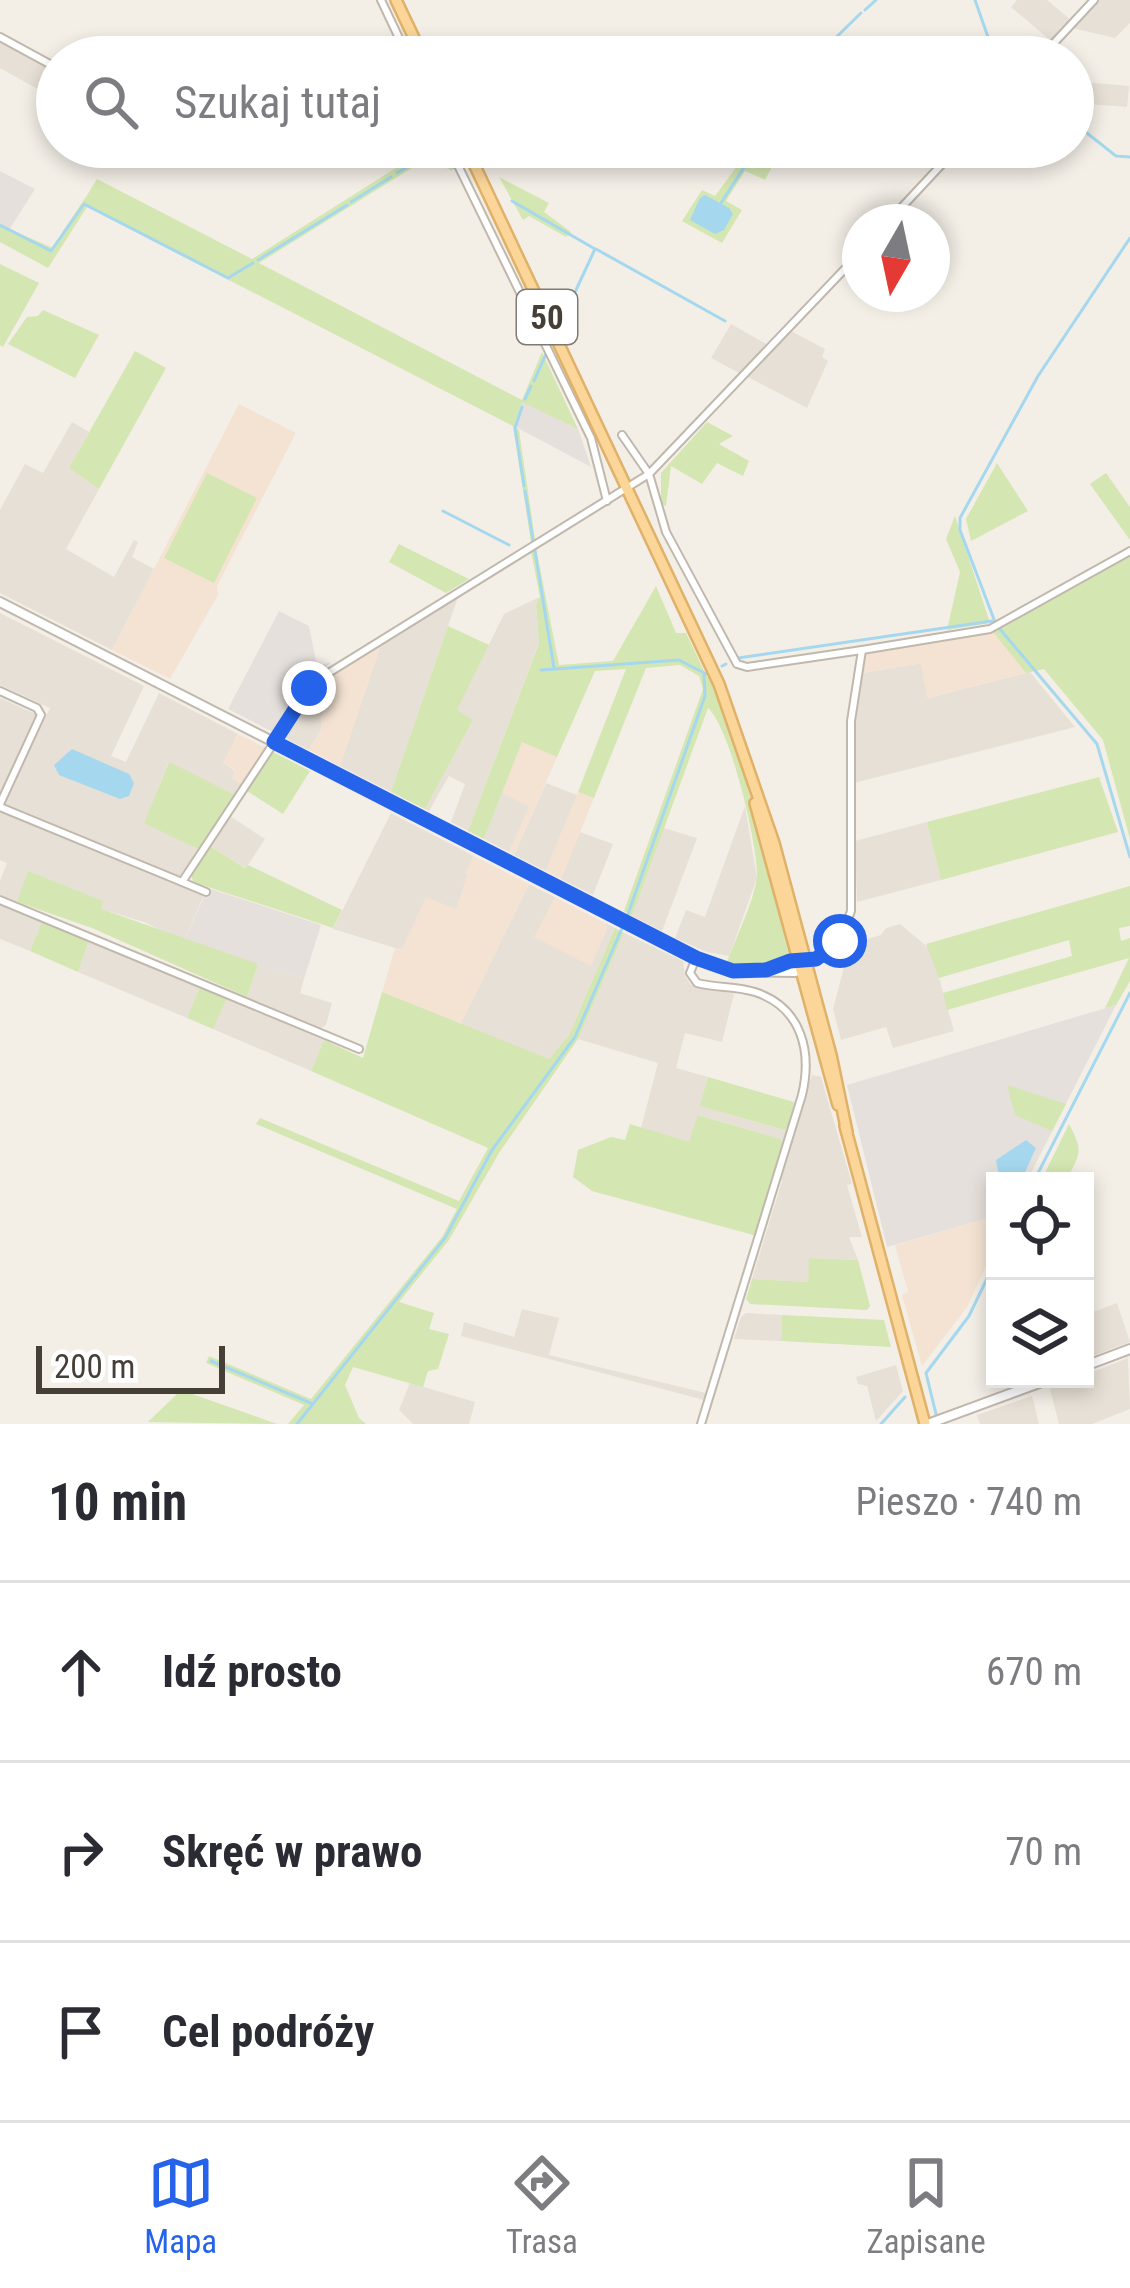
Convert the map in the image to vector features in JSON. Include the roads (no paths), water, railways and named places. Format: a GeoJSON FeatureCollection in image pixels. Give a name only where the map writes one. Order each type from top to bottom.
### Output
{"type":"FeatureCollection","features":[{"type":"Feature","properties":{"kind":"main road"},"geometry":{"type":"LineString","coordinates":[[396,0],[413,36]]}},
{"type":"Feature","properties":{"kind":"main road","name":"50"},"geometry":{"type":"LineString","coordinates":[[476,168],[710,662],[749,768],[926,1424]]}},
{"type":"Feature","properties":{"kind":"street"},"geometry":{"type":"LineString","coordinates":[[381,0],[398,36]]}},
{"type":"Feature","properties":{"kind":"street"},"geometry":{"type":"LineString","coordinates":[[1061,36],[1094,0]]}},
{"type":"Feature","properties":{"kind":"street"},"geometry":{"type":"LineString","coordinates":[[0,37],[36,57]]}},
{"type":"Feature","properties":{"kind":"street"},"geometry":{"type":"LineString","coordinates":[[459,168],[591,438],[607,501]]}},
{"type":"Feature","properties":{"kind":"street"},"geometry":{"type":"LineString","coordinates":[[906,204],[939,168]]}},
{"type":"Feature","properties":{"kind":"street"},"geometry":{"type":"LineString","coordinates":[[182,882],[309,688],[327,672],[649,474],[842,272]]}},
{"type":"Feature","properties":{"kind":"street"},"geometry":{"type":"LineString","coordinates":[[622,435],[649,474],[666,532],[736,664],[747,668],[990,629],[1130,550]]}},
{"type":"Feature","properties":{"kind":"street"},"geometry":{"type":"LineString","coordinates":[[0,602],[696,958],[733,971],[801,964],[840,941],[851,910],[850,721],[862,650]]}},
{"type":"Feature","properties":{"kind":"street"},"geometry":{"type":"LineString","coordinates":[[0,691],[38,708],[41,716],[0,806],[206,892]]}},
{"type":"Feature","properties":{"kind":"street"},"geometry":{"type":"LineString","coordinates":[[0,900],[358,1049]]}},
{"type":"Feature","properties":{"kind":"street"},"geometry":{"type":"LineString","coordinates":[[696,958],[691,973],[698,983],[756,993],[789,1014],[808,1061],[802,1096],[701,1424]]}},
{"type":"Feature","properties":{"kind":"street"},"geometry":{"type":"LineString","coordinates":[[1094,1363],[1130,1349]]}},
{"type":"Feature","properties":{"kind":"street"},"geometry":{"type":"LineString","coordinates":[[926,1424],[1025,1388]]}},
{"type":"Feature","properties":{"kind":"water"},"geometry":{"type":"Polygon","coordinates":[[[705,195],[733,214],[724,230],[715,234],[690,220],[705,195]]]}},
{"type":"Feature","properties":{"kind":"water"},"geometry":{"type":"Polygon","coordinates":[[[72,749],[129,774],[134,783],[129,796],[120,799],[59,775],[54,765],[72,749]]]}},
{"type":"Feature","properties":{"kind":"water"},"geometry":{"type":"Polygon","coordinates":[[[1026,1140],[1036,1148],[1025,1172],[998,1172],[996,1160],[1026,1140]]]}},
{"type":"Feature","properties":{"kind":"waterway"},"geometry":{"type":"LineString","coordinates":[[865,10],[876,0]]}},
{"type":"Feature","properties":{"kind":"waterway"},"geometry":{"type":"LineString","coordinates":[[975,0],[988,36]]}},
{"type":"Feature","properties":{"kind":"waterway"},"geometry":{"type":"LineString","coordinates":[[837,36],[861,13]]}},
{"type":"Feature","properties":{"kind":"waterway"},"geometry":{"type":"LineString","coordinates":[[1094,139],[1116,156],[1130,157]]}},
{"type":"Feature","properties":{"kind":"waterway"},"geometry":{"type":"LineString","coordinates":[[397,173],[405,168]]}},
{"type":"Feature","properties":{"kind":"waterway"},"geometry":{"type":"LineString","coordinates":[[721,203],[743,168]]}},
{"type":"Feature","properties":{"kind":"waterway"},"geometry":{"type":"LineString","coordinates":[[351,202],[391,177]]}},
{"type":"Feature","properties":{"kind":"waterway"},"geometry":{"type":"LineString","coordinates":[[512,201],[595,249],[564,316]]}},
{"type":"Feature","properties":{"kind":"waterway"},"geometry":{"type":"LineString","coordinates":[[0,225],[51,251],[84,204],[228,278],[253,263]]}},
{"type":"Feature","properties":{"kind":"waterway"},"geometry":{"type":"LineString","coordinates":[[258,260],[347,205]]}},
{"type":"Feature","properties":{"kind":"waterway"},"geometry":{"type":"LineString","coordinates":[[995,622],[960,530],[960,518],[1038,376],[1130,238]]}},
{"type":"Feature","properties":{"kind":"waterway"},"geometry":{"type":"LineString","coordinates":[[596,249],[725,321]]}},
{"type":"Feature","properties":{"kind":"waterway"},"geometry":{"type":"LineString","coordinates":[[534,381],[546,354]]}},
{"type":"Feature","properties":{"kind":"waterway"},"geometry":{"type":"LineString","coordinates":[[525,399],[531,386]]}},
{"type":"Feature","properties":{"kind":"waterway"},"geometry":{"type":"LineString","coordinates":[[522,407],[515,428],[524,486]]}},
{"type":"Feature","properties":{"kind":"waterway"},"geometry":{"type":"LineString","coordinates":[[525,491],[533,540]]}},
{"type":"Feature","properties":{"kind":"waterway"},"geometry":{"type":"LineString","coordinates":[[443,511],[509,545]]}},
{"type":"Feature","properties":{"kind":"waterway"},"geometry":{"type":"LineString","coordinates":[[535,551],[554,668]]}},
{"type":"Feature","properties":{"kind":"waterway"},"geometry":{"type":"LineString","coordinates":[[738,658],[992,621]]}},
{"type":"Feature","properties":{"kind":"waterway"},"geometry":{"type":"LineString","coordinates":[[999,628],[1097,744],[1130,857]]}},
{"type":"Feature","properties":{"kind":"waterway"},"geometry":{"type":"LineString","coordinates":[[541,670],[679,660],[706,674]]}},
{"type":"Feature","properties":{"kind":"waterway"},"geometry":{"type":"LineString","coordinates":[[722,666],[726,664]]}},
{"type":"Feature","properties":{"kind":"waterway"},"geometry":{"type":"LineString","coordinates":[[627,917],[705,696],[704,674]]}},
{"type":"Feature","properties":{"kind":"waterway"},"geometry":{"type":"LineString","coordinates":[[297,1424],[445,1238],[492,1150],[575,1037],[623,926]]}},
{"type":"Feature","properties":{"kind":"waterway"},"geometry":{"type":"LineString","coordinates":[[1039,1172],[1130,993]]}},
{"type":"Feature","properties":{"kind":"waterway"},"geometry":{"type":"LineString","coordinates":[[936,1414],[926,1373],[969,1316],[986,1280]]}},
{"type":"Feature","properties":{"kind":"waterway"},"geometry":{"type":"LineString","coordinates":[[211,1361],[313,1404]]}},
{"type":"Feature","properties":{"kind":"waterway"},"geometry":{"type":"LineString","coordinates":[[881,1424],[905,1397]]}}]}
